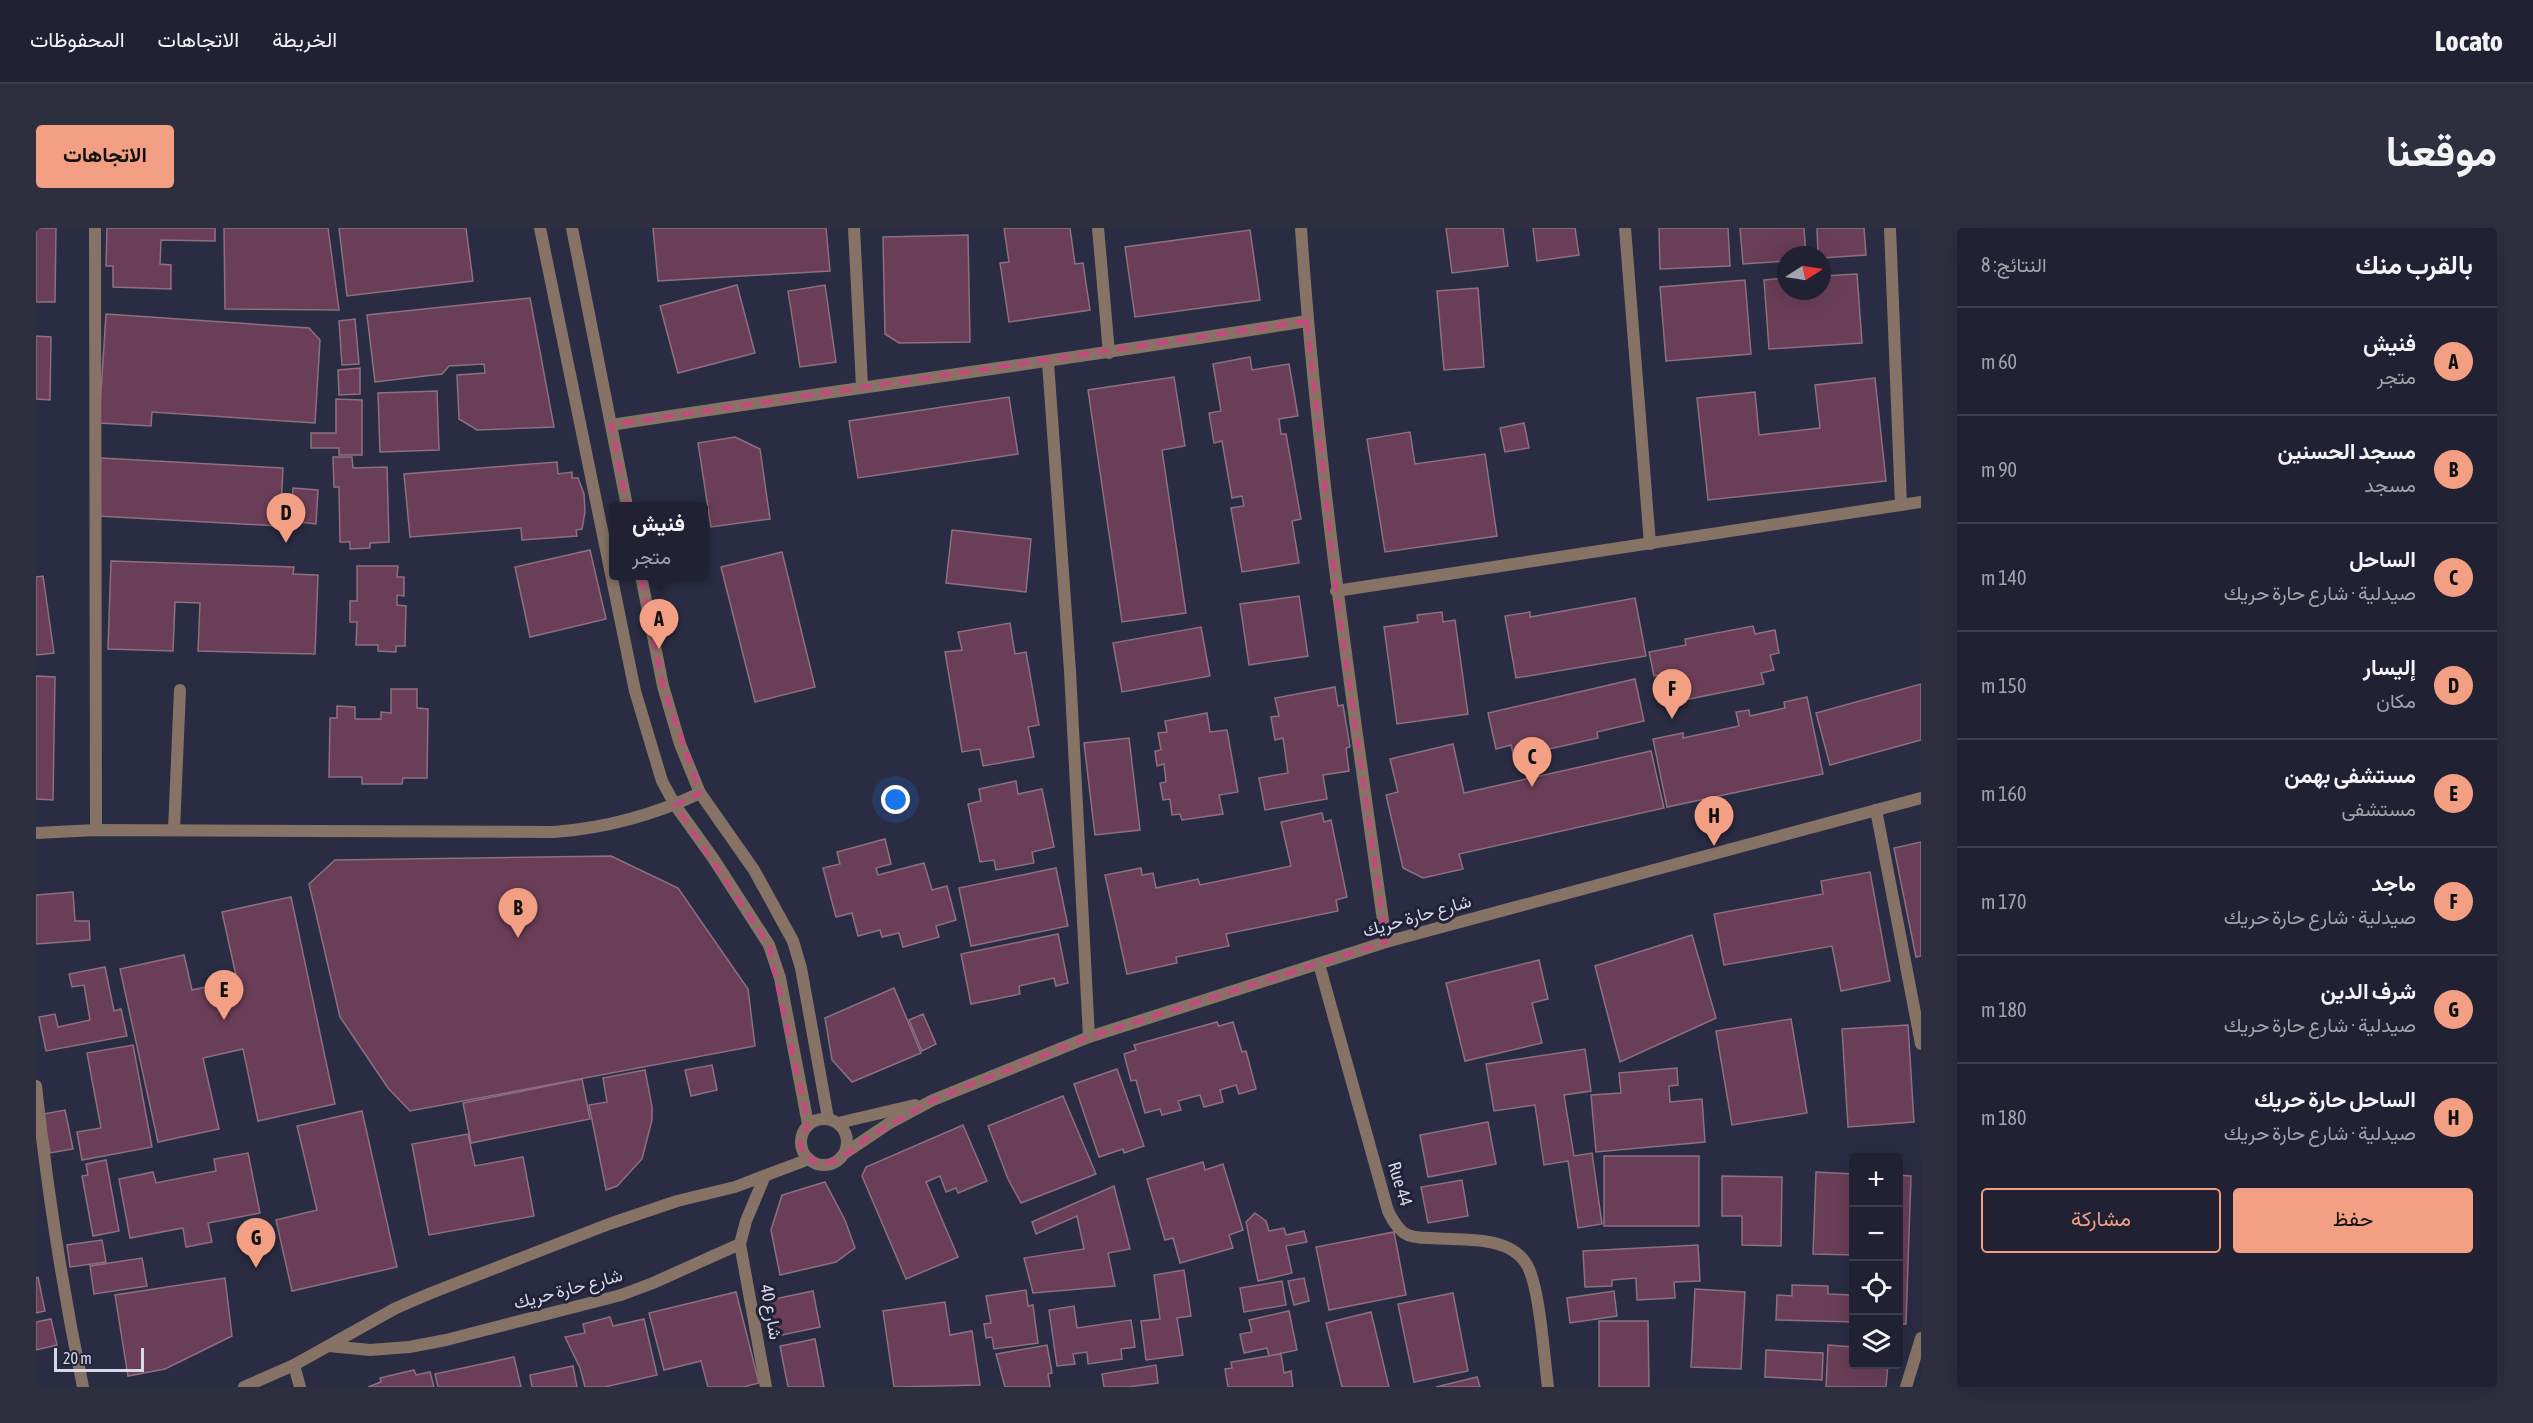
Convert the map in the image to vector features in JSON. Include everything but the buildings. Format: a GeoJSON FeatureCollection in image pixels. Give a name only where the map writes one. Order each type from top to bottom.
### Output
{"type":"FeatureCollection","features":[{"type":"Feature","properties":{"kind":"street"},"geometry":{"type":"LineString","coordinates":[[95,228],[96,830]]}},
{"type":"Feature","properties":{"kind":"street"},"geometry":{"type":"LineString","coordinates":[[540,228],[609,564]]}},
{"type":"Feature","properties":{"kind":"street"},"geometry":{"type":"LineString","coordinates":[[572,228],[626,502]]}},
{"type":"Feature","properties":{"kind":"street"},"geometry":{"type":"LineString","coordinates":[[854,228],[862,386]]}},
{"type":"Feature","properties":{"kind":"street"},"geometry":{"type":"LineString","coordinates":[[1098,228],[1109,353]]}},
{"type":"Feature","properties":{"kind":"street"},"geometry":{"type":"LineString","coordinates":[[1301,228],[1307,321],[1336,591],[1386,942]]}},
{"type":"Feature","properties":{"kind":"street"},"geometry":{"type":"LineString","coordinates":[[1625,228],[1650,544]]}},
{"type":"Feature","properties":{"kind":"street"},"geometry":{"type":"LineString","coordinates":[[1890,228],[1901,505]]}},
{"type":"Feature","properties":{"kind":"street"},"geometry":{"type":"LineString","coordinates":[[611,425],[862,386],[1109,353],[1307,321]]}},
{"type":"Feature","properties":{"kind":"street"},"geometry":{"type":"LineString","coordinates":[[1048,362],[1070,671],[1089,1037]]}},
{"type":"Feature","properties":{"kind":"street"},"geometry":{"type":"LineString","coordinates":[[1336,591],[1921,502]]}},
{"type":"Feature","properties":{"kind":"street"},"geometry":{"type":"LineString","coordinates":[[612,580],[635,691],[662,781],[675,805],[743,902],[769,945],[780,978],[808,1124]]}},
{"type":"Feature","properties":{"kind":"street"},"geometry":{"type":"LineString","coordinates":[[642,580],[663,686],[680,744],[700,793],[754,870],[793,941],[833,1120],[847,1136],[845,1153],[839,1160],[830,1165],[819,1165],[809,1160],[803,1153],[800,1143],[802,1132],[808,1124],[818,1119],[833,1120]]}},
{"type":"Feature","properties":{"kind":"street"},"geometry":{"type":"LineString","coordinates":[[174,830],[180,690]]}},
{"type":"Feature","properties":{"kind":"street"},"geometry":{"type":"LineString","coordinates":[[36,833],[96,830],[554,832],[587,830],[628,821],[675,805],[700,793]]}},
{"type":"Feature","properties":{"kind":"street","name":"شارع حارة حريك"},"geometry":{"type":"LineString","coordinates":[[845,1153],[888,1124],[933,1100],[1089,1037],[1386,942],[1921,798]]}},
{"type":"Feature","properties":{"kind":"street"},"geometry":{"type":"LineString","coordinates":[[1876,810],[1921,1044]]}},
{"type":"Feature","properties":{"kind":"street","name":"Rue 44"},"geometry":{"type":"LineString","coordinates":[[1319,964],[1388,1211],[1395,1224],[1406,1234],[1424,1238],[1497,1243],[1510,1247],[1520,1255],[1528,1266],[1534,1283],[1548,1387]]}},
{"type":"Feature","properties":{"kind":"street"},"geometry":{"type":"LineString","coordinates":[[36,1086],[45,1175],[61,1276],[83,1387]]}},
{"type":"Feature","properties":{"kind":"street","name":"شارع حارة حريك"},"geometry":{"type":"LineString","coordinates":[[833,1120],[933,1100]]}},
{"type":"Feature","properties":{"kind":"street"},"geometry":{"type":"LineString","coordinates":[[244,1387],[294,1365],[396,1308],[431,1293],[609,1224],[677,1201],[707,1195],[764,1178],[809,1160]]}},
{"type":"Feature","properties":{"kind":"street"},"geometry":{"type":"LineString","coordinates":[[740,1244],[746,1221],[764,1178]]}},
{"type":"Feature","properties":{"kind":"street","name":"شارع حارة حريك"},"geometry":{"type":"LineString","coordinates":[[328,1346],[370,1350],[409,1347],[446,1340],[621,1295],[740,1244]]}},
{"type":"Feature","properties":{"kind":"street","name":"شارع 40"},"geometry":{"type":"LineString","coordinates":[[740,1244],[766,1387]]}},
{"type":"Feature","properties":{"kind":"street"},"geometry":{"type":"LineString","coordinates":[[1906,1387],[1921,1338]]}},
{"type":"Feature","properties":{"kind":"street"},"geometry":{"type":"LineString","coordinates":[[294,1365],[300,1387]]}},
{"type":"Feature","properties":{"kind":"highlighted area"},"geometry":{"type":"Polygon","coordinates":[[[1307,321],[1336,591],[1386,942],[1089,1037],[933,1100],[867,1138],[839,1160],[819,1165],[803,1153],[800,1143],[808,1124],[769,945],[675,805],[700,793],[663,686],[611,425],[1307,321]]]}},
{"type":"Feature","properties":{"kind":"place","name":"إليسار"},"geometry":{"type":"Point","coordinates":[286,543]}},
{"type":"Feature","properties":{"kind":"place","name":"فنيش"},"geometry":{"type":"Point","coordinates":[659,649]}},
{"type":"Feature","properties":{"kind":"place","name":"ماجد"},"geometry":{"type":"Point","coordinates":[1672,719]}},
{"type":"Feature","properties":{"kind":"place","name":"الساحل"},"geometry":{"type":"Point","coordinates":[1532,787]}},
{"type":"Feature","properties":{"kind":"place","name":"الساحل حارة حريك"},"geometry":{"type":"Point","coordinates":[1714,846]}},
{"type":"Feature","properties":{"kind":"place","name":"مسجد الحسنين"},"geometry":{"type":"Point","coordinates":[518,938]}},
{"type":"Feature","properties":{"kind":"place","name":"مستشفى بهمن"},"geometry":{"type":"Point","coordinates":[224,1020]}},
{"type":"Feature","properties":{"kind":"place","name":"شرف الدين"},"geometry":{"type":"Point","coordinates":[256,1268]}}]}
